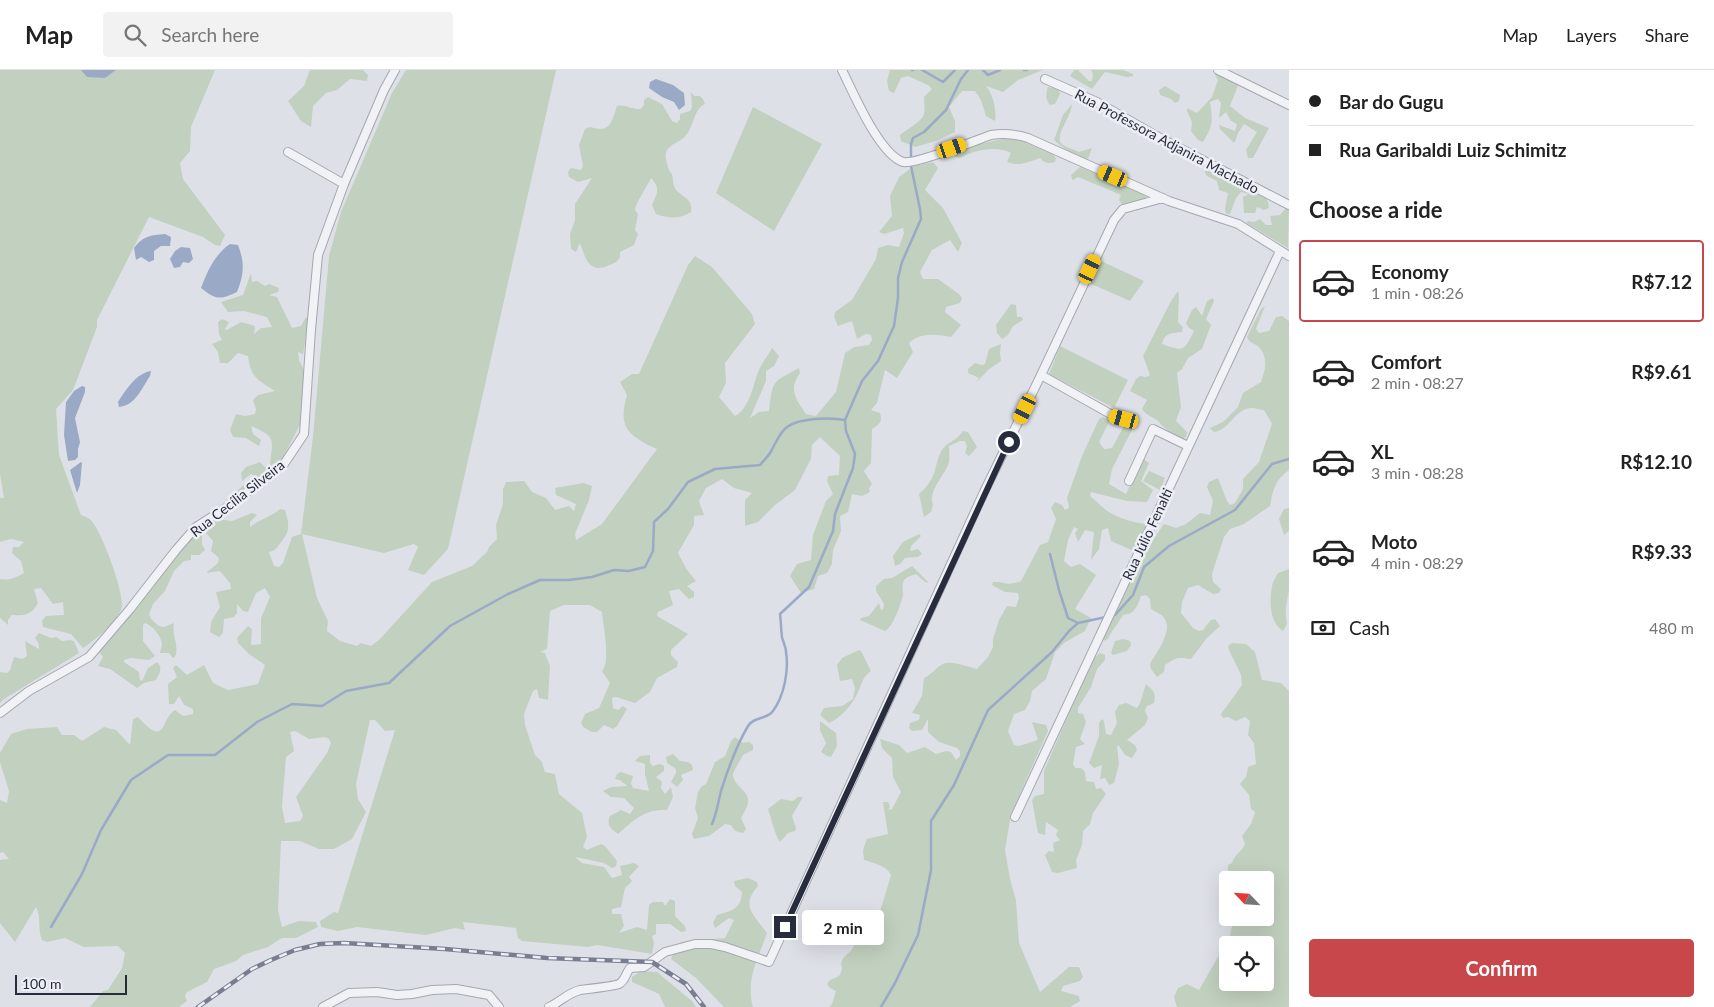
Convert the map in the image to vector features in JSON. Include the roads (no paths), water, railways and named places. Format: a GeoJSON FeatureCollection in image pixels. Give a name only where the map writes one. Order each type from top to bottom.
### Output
{"type":"FeatureCollection","features":[{"type":"Feature","properties":{"kind":"street","name":"Rua Cecília Silveira"},"geometry":{"type":"LineString","coordinates":[[0,714],[29,691],[89,657],[196,528],[229,506],[284,464],[304,434],[318,255],[344,184],[384,90],[395,70]]}},
{"type":"Feature","properties":{"kind":"street"},"geometry":{"type":"LineString","coordinates":[[842,70],[867,120],[888,152],[904,162],[917,161],[991,134],[1018,135],[1163,198],[1238,224],[1289,256]]}},
{"type":"Feature","properties":{"kind":"street"},"geometry":{"type":"LineString","coordinates":[[1218,70],[1289,105]]}},
{"type":"Feature","properties":{"kind":"street","name":"Rua Professora Adjanira Machado"},"geometry":{"type":"LineString","coordinates":[[1045,79],[1097,102],[1162,139],[1289,204]]}},
{"type":"Feature","properties":{"kind":"street"},"geometry":{"type":"LineString","coordinates":[[288,152],[344,184]]}},
{"type":"Feature","properties":{"kind":"street"},"geometry":{"type":"LineString","coordinates":[[549,1007],[563,997],[578,991],[618,985],[630,968],[644,966],[665,952],[695,944],[711,944],[725,947],[769,962],[915,647],[984,492],[1114,220],[1123,210],[1163,198]]}},
{"type":"Feature","properties":{"kind":"street","name":"Rua Júlio Fenalti"},"geometry":{"type":"LineString","coordinates":[[1015,817],[1280,251]]}},
{"type":"Feature","properties":{"kind":"street"},"geometry":{"type":"LineString","coordinates":[[1041,376],[1114,416],[1124,419]]}},
{"type":"Feature","properties":{"kind":"street"},"geometry":{"type":"LineString","coordinates":[[1129,481],[1153,429],[1188,446]]}},
{"type":"Feature","properties":{"kind":"street"},"geometry":{"type":"LineString","coordinates":[[323,1007],[349,993],[377,992],[397,995],[440,990],[456,990],[489,995],[499,1007]]}},
{"type":"Feature","properties":{"kind":"water"},"geometry":{"type":"Polygon","coordinates":[[[81,70],[116,70],[105,78],[87,77],[81,70]]]}},
{"type":"Feature","properties":{"kind":"water"},"geometry":{"type":"Polygon","coordinates":[[[656,79],[673,85],[684,93],[685,105],[679,110],[674,102],[662,97],[649,88],[650,82],[656,79]]]}},
{"type":"Feature","properties":{"kind":"water"},"geometry":{"type":"Polygon","coordinates":[[[165,234],[171,237],[170,246],[161,246],[154,251],[154,260],[149,262],[141,257],[136,260],[134,248],[141,241],[151,236],[165,234]]]}},
{"type":"Feature","properties":{"kind":"water"},"geometry":{"type":"Polygon","coordinates":[[[230,244],[238,245],[240,251],[243,263],[241,280],[237,292],[218,298],[214,297],[201,288],[216,258],[230,244]]]}},
{"type":"Feature","properties":{"kind":"water"},"geometry":{"type":"Polygon","coordinates":[[[181,247],[190,248],[193,259],[189,263],[183,262],[180,267],[174,268],[170,259],[175,251],[181,247]]]}},
{"type":"Feature","properties":{"kind":"water"},"geometry":{"type":"Polygon","coordinates":[[[151,371],[150,376],[134,400],[125,406],[119,407],[118,402],[132,383],[140,375],[151,371]]]}},
{"type":"Feature","properties":{"kind":"water"},"geometry":{"type":"Polygon","coordinates":[[[82,386],[85,387],[85,392],[75,418],[80,442],[78,457],[75,460],[68,461],[64,435],[66,402],[74,391],[82,386]]]}},
{"type":"Feature","properties":{"kind":"water"},"geometry":{"type":"Polygon","coordinates":[[[81,462],[80,485],[77,493],[70,470],[81,462]]]}},
{"type":"Feature","properties":{"kind":"waterway"},"geometry":{"type":"LineString","coordinates":[[922,70],[943,82],[955,70]]}},
{"type":"Feature","properties":{"kind":"waterway"},"geometry":{"type":"LineString","coordinates":[[712,824],[726,775],[744,733],[751,723],[770,714],[780,698],[785,683],[787,667],[780,614],[809,587],[833,531],[835,514],[853,468],[855,454],[846,431],[845,420],[862,381],[878,361],[894,326],[898,298],[898,278],[902,262],[921,219],[911,166],[911,144],[913,138],[924,132],[946,110],[961,79],[968,70]]}},
{"type":"Feature","properties":{"kind":"waterway"},"geometry":{"type":"LineString","coordinates":[[983,70],[988,75],[1000,70]]}},
{"type":"Feature","properties":{"kind":"waterway"},"geometry":{"type":"LineString","coordinates":[[51,927],[82,874],[101,830],[131,780],[168,755],[215,755],[257,722],[292,704],[322,706],[346,691],[389,683],[450,626],[508,594],[540,580],[569,580],[592,577],[614,570],[629,571],[645,567],[653,551],[654,522],[668,509],[688,482],[715,469],[760,465],[769,455],[782,432],[792,424],[815,419],[845,420]]}},
{"type":"Feature","properties":{"kind":"waterway"},"geometry":{"type":"LineString","coordinates":[[1111,616],[1115,615],[1133,595],[1144,567],[1169,546],[1235,510],[1272,464],[1289,459]]}},
{"type":"Feature","properties":{"kind":"waterway"},"geometry":{"type":"LineString","coordinates":[[1050,554],[1068,618],[1078,623],[1106,617]]}},
{"type":"Feature","properties":{"kind":"waterway"},"geometry":{"type":"LineString","coordinates":[[881,1007],[918,935],[931,870],[931,821],[954,785],[988,710],[1052,652],[1078,623]]}},
{"type":"Feature","properties":{"kind":"railway"},"geometry":{"type":"LineString","coordinates":[[198,1007],[252,969],[271,960],[295,950],[320,944],[344,943],[547,958],[652,962],[686,984],[704,1007]]}}]}
